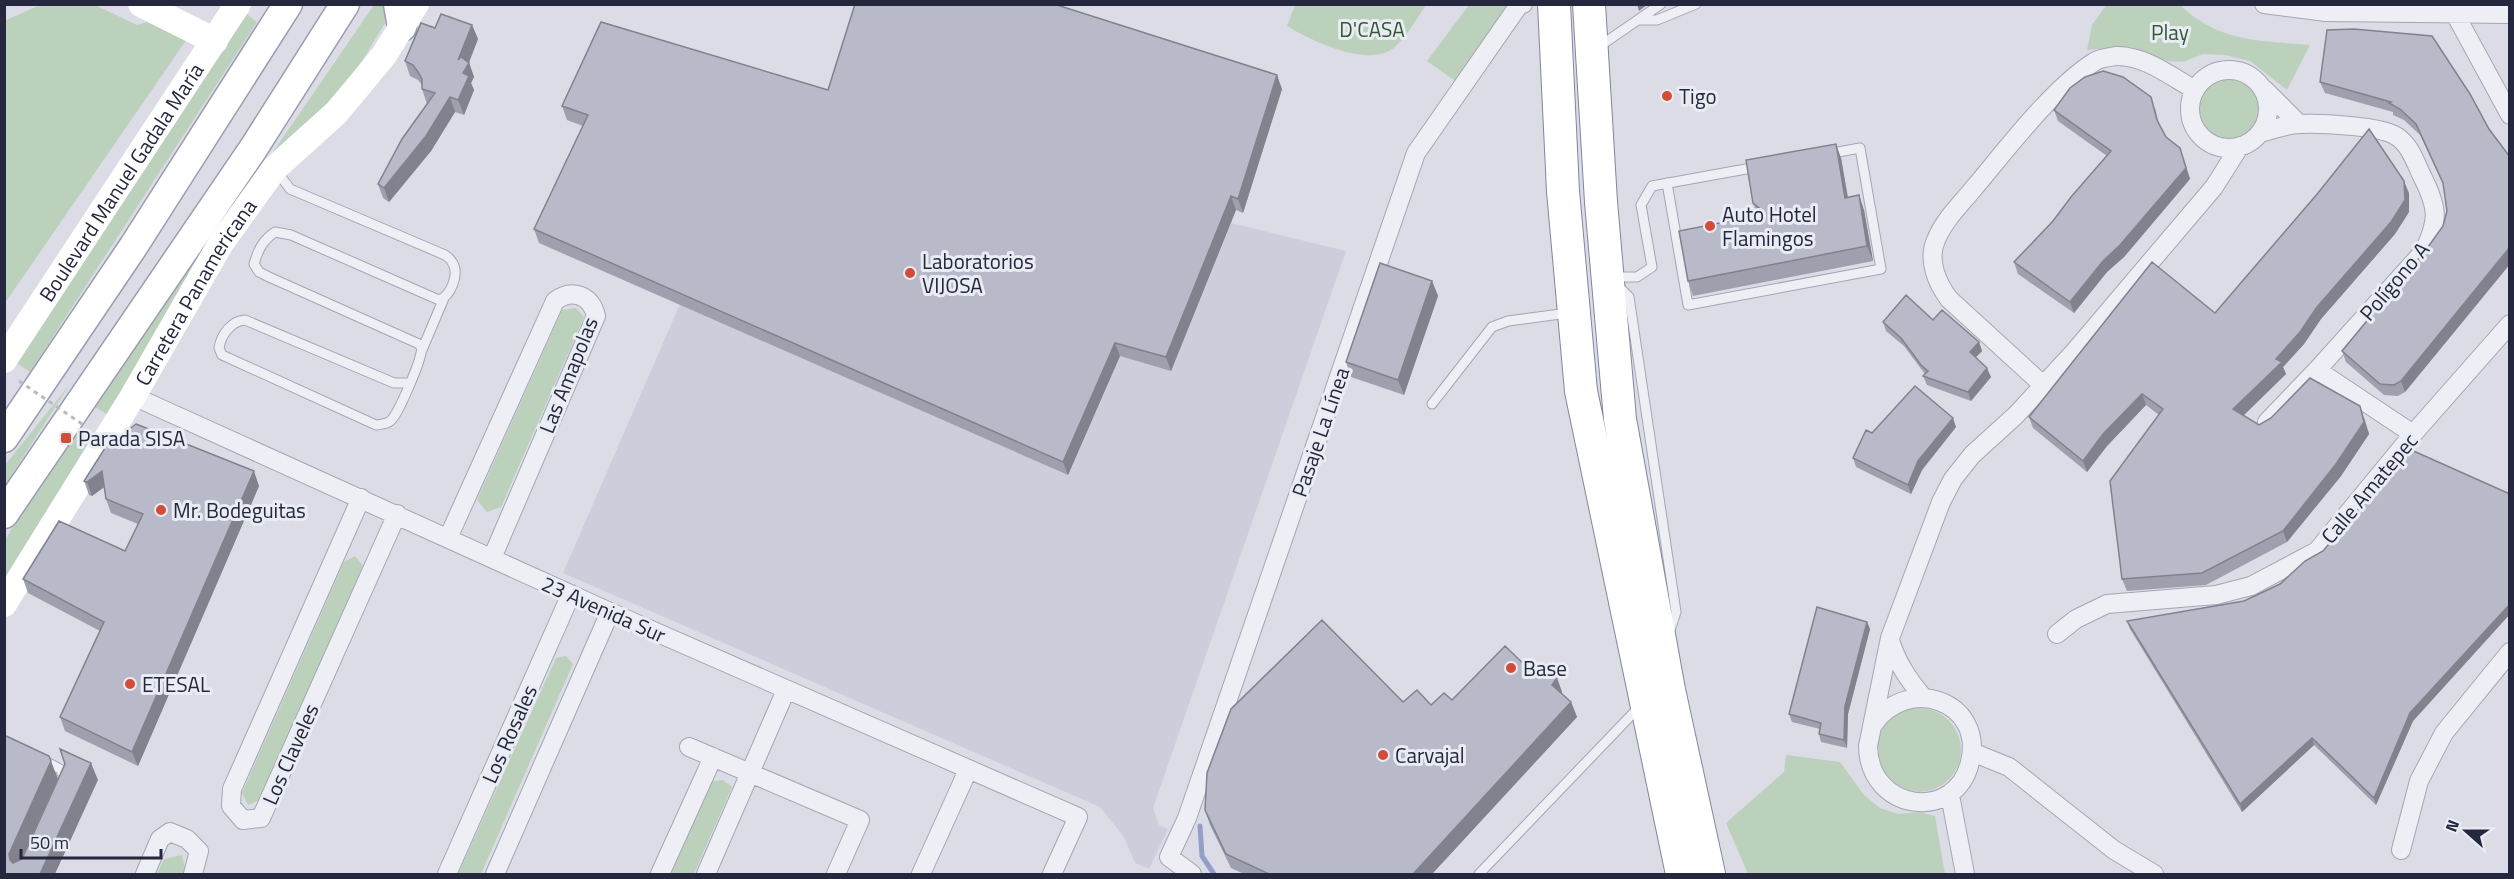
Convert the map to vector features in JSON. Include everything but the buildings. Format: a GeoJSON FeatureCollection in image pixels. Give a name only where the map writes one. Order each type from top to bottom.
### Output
{"type":"FeatureCollection","features":[{"type":"Feature","properties":{"kind":"highway"},"geometry":{"type":"LineString","coordinates":[[1554,4],[1563,190],[1581,391],[1645,701],[1703,873]]}},
{"type":"Feature","properties":{"kind":"highway"},"geometry":{"type":"LineString","coordinates":[[1590,4],[1601,202],[1620,419],[1703,873]]}},
{"type":"Feature","properties":{"kind":"main road"},"geometry":{"type":"LineString","coordinates":[[4,438],[133,247],[291,5]]}},
{"type":"Feature","properties":{"kind":"main road","name":"Carretera Panamericana"},"geometry":{"type":"LineString","coordinates":[[4,514],[253,149],[339,14]]}},
{"type":"Feature","properties":{"kind":"street"},"geometry":{"type":"LineString","coordinates":[[141,4],[215,41]]}},
{"type":"Feature","properties":{"kind":"street","name":"Boulevard Manuel Gadala María"},"geometry":{"type":"LineString","coordinates":[[4,360],[238,4]]}},
{"type":"Feature","properties":{"kind":"street","name":"Pasaje La Línea"},"geometry":{"type":"LineString","coordinates":[[1192,874],[1169,857],[1187,818],[1416,153],[1520,5],[1523,4]]}},
{"type":"Feature","properties":{"kind":"street"},"geometry":{"type":"LineString","coordinates":[[2264,4],[2326,12],[2387,8],[2510,14]]}},
{"type":"Feature","properties":{"kind":"street","name":"Carretera Panamericana"},"geometry":{"type":"LineString","coordinates":[[4,604],[133,396],[221,243],[275,168],[336,113],[384,55],[405,12]]}},
{"type":"Feature","properties":{"kind":"street"},"geometry":{"type":"LineString","coordinates":[[2454,12],[2510,114]]}},
{"type":"Feature","properties":{"kind":"street"},"geometry":{"type":"LineString","coordinates":[[2043,385],[1949,299],[1938,285],[1933,265],[1935,241],[1949,218],[2041,111],[2066,83],[2096,60],[2116,56],[2131,58],[2149,64],[2195,90]]}},
{"type":"Feature","properties":{"kind":"street"},"geometry":{"type":"LineString","coordinates":[[2214,187],[2212,157],[2191,120],[2190,108],[2195,90],[2207,76],[2231,69],[2242,71],[2261,85],[2299,124]]}},
{"type":"Feature","properties":{"kind":"street"},"geometry":{"type":"LineString","coordinates":[[2197,132],[2205,141],[2228,148],[2251,141],[2260,133],[2266,121],[2268,109],[2261,85]]}},
{"type":"Feature","properties":{"kind":"street","name":"Polígono A"},"geometry":{"type":"LineString","coordinates":[[2260,133],[2299,124],[2377,129],[2396,136],[2409,149],[2433,196],[2437,214],[2433,233],[2424,251],[2317,370],[2266,422]]}},
{"type":"Feature","properties":{"kind":"street"},"geometry":{"type":"LineString","coordinates":[[1873,726],[1879,717],[1894,704],[1904,700],[1923,697],[1943,702],[1959,715],[1969,732],[1972,752],[1967,771],[1944,797],[1927,802],[1907,800],[1897,797],[1880,784],[1870,766],[1868,756],[1868,746],[1890,638],[1941,502],[1953,479],[1972,456],[2016,415],[2043,385],[2214,187],[2240,146]]}},
{"type":"Feature","properties":{"kind":"street","name":"Las Amapolas"},"geometry":{"type":"LineString","coordinates":[[448,538],[555,301],[569,294],[584,297],[594,308],[596,316],[492,558]]}},
{"type":"Feature","properties":{"kind":"street","name":"Calle Amatepec"},"geometry":{"type":"LineString","coordinates":[[2057,634],[2076,619],[2107,604],[2216,595],[2251,586],[2317,551],[2413,434],[2510,324]]}},
{"type":"Feature","properties":{"kind":"street"},"geometry":{"type":"LineString","coordinates":[[2317,370],[2413,434]]}},
{"type":"Feature","properties":{"kind":"street","name":"23 Avenida Sur"},"geometry":{"type":"LineString","coordinates":[[133,396],[610,612],[1078,817],[1052,874]]}},
{"type":"Feature","properties":{"kind":"street","name":"Los Claveles"},"geometry":{"type":"LineString","coordinates":[[361,498],[232,789],[231,806],[243,820],[261,818],[397,514]]}},
{"type":"Feature","properties":{"kind":"street","name":"Los Rosales"},"geometry":{"type":"LineString","coordinates":[[447,874],[571,594]]}},
{"type":"Feature","properties":{"kind":"street","name":"Los Rosales"},"geometry":{"type":"LineString","coordinates":[[495,874],[610,612]]}},
{"type":"Feature","properties":{"kind":"street"},"geometry":{"type":"LineString","coordinates":[[1890,638],[1899,664],[1908,680],[1923,697]]}},
{"type":"Feature","properties":{"kind":"street"},"geometry":{"type":"LineString","coordinates":[[2401,850],[2419,781],[2444,733],[2510,652]]}},
{"type":"Feature","properties":{"kind":"street"},"geometry":{"type":"LineString","coordinates":[[706,874],[786,690]]}},
{"type":"Feature","properties":{"kind":"street"},"geometry":{"type":"LineString","coordinates":[[689,747],[860,820],[836,874]]}},
{"type":"Feature","properties":{"kind":"street"},"geometry":{"type":"LineString","coordinates":[[1972,752],[2008,767],[2114,850],[2154,874]]}},
{"type":"Feature","properties":{"kind":"street"},"geometry":{"type":"LineString","coordinates":[[660,874],[713,757]]}},
{"type":"Feature","properties":{"kind":"street"},"geometry":{"type":"LineString","coordinates":[[1967,771],[2008,767]]}},
{"type":"Feature","properties":{"kind":"street"},"geometry":{"type":"LineString","coordinates":[[921,874],[968,770]]}},
{"type":"Feature","properties":{"kind":"street"},"geometry":{"type":"LineString","coordinates":[[1944,797],[1956,831],[1965,874]]}},
{"type":"Feature","properties":{"kind":"street"},"geometry":{"type":"LineString","coordinates":[[145,874],[160,839],[170,832],[187,839],[199,850],[193,874]]}},
{"type":"Feature","properties":{"kind":"lane"},"geometry":{"type":"LineString","coordinates":[[1592,51],[1661,4]]}},
{"type":"Feature","properties":{"kind":"lane"},"geometry":{"type":"LineString","coordinates":[[1639,20],[1657,20],[1696,4]]}},
{"type":"Feature","properties":{"kind":"lane"},"geometry":{"type":"LineString","coordinates":[[1667,183],[1688,304],[1881,268],[1860,148],[1815,156]]}},
{"type":"Feature","properties":{"kind":"lane"},"geometry":{"type":"LineString","coordinates":[[1608,277],[1637,277],[1652,267],[1641,205],[1652,186],[1769,165]]}},
{"type":"Feature","properties":{"kind":"lane"},"geometry":{"type":"LineString","coordinates":[[275,168],[290,189],[445,255],[452,262],[455,270],[454,279],[394,418],[387,423],[376,424],[222,355],[219,348],[220,340],[234,324],[245,320],[394,383],[409,383]]}},
{"type":"Feature","properties":{"kind":"lane"},"geometry":{"type":"LineString","coordinates":[[422,350],[417,342],[259,272],[254,264],[257,253],[262,244],[275,232],[291,235],[439,300],[444,298]]}},
{"type":"Feature","properties":{"kind":"lane"},"geometry":{"type":"LineString","coordinates":[[1676,237],[1688,235]]}},
{"type":"Feature","properties":{"kind":"lane"},"geometry":{"type":"LineString","coordinates":[[1432,404],[1492,327],[1508,321],[1574,312]]}},
{"type":"Feature","properties":{"kind":"lane"},"geometry":{"type":"LineString","coordinates":[[1479,874],[1606,739],[1645,701]]}},
{"type":"Feature","properties":{"kind":"lane"},"geometry":{"type":"LineString","coordinates":[[35,756],[60,769],[65,779],[58,794]]}},
{"type":"Feature","properties":{"kind":"path"},"geometry":{"type":"LineString","coordinates":[[19,381],[85,426]]}},
{"type":"Feature","properties":{"kind":"shaded area"},"geometry":{"type":"Polygon","coordinates":[[[1231,223],[1346,251],[1153,808],[1159,825],[1168,829],[1149,869],[1135,863],[1124,837],[1100,807],[563,573],[680,304],[1068,475],[1120,356],[1171,370],[1231,223]]]}},
{"type":"Feature","properties":{"kind":"green space","name":"D'CASA"},"geometry":{"type":"Polygon","coordinates":[[[1295,4],[1426,5],[1396,46],[1385,53],[1372,55],[1342,51],[1311,39],[1287,26],[1295,4]]]}},
{"type":"Feature","properties":{"kind":"green space","name":"Play"},"geometry":{"type":"Polygon","coordinates":[[[2107,4],[2180,5],[2210,27],[2225,33],[2257,40],[2310,45],[2287,90],[2250,61],[2225,55],[2203,54],[2183,62],[2167,61],[2130,47],[2087,50],[2092,25],[2107,4]]]}},
{"type":"Feature","properties":{"kind":"green space"},"geometry":{"type":"Polygon","coordinates":[[[40,5],[95,5],[137,25],[147,22],[187,39],[5,303],[4,21],[40,5]]]}},
{"type":"Feature","properties":{"kind":"green space"},"geometry":{"type":"Polygon","coordinates":[[[374,5],[385,5],[387,12],[385,23],[349,83],[260,171],[374,5]]]}},
{"type":"Feature","properties":{"kind":"green space","name":"D'CASA"},"geometry":{"type":"Polygon","coordinates":[[[1469,5],[1516,5],[1461,85],[1427,61],[1469,5]]]}},
{"type":"Feature","properties":{"kind":"green space"},"geometry":{"type":"Polygon","coordinates":[[[244,12],[257,22],[30,372],[14,361],[244,12]]]}},
{"type":"Feature","properties":{"kind":"green space"},"geometry":{"type":"Polygon","coordinates":[[[2223,79],[2235,79],[2246,84],[2254,92],[2259,109],[2257,121],[2246,134],[2235,139],[2223,139],[2212,134],[2204,126],[2199,115],[2199,103],[2204,92],[2212,84],[2223,79]]]}},
{"type":"Feature","properties":{"kind":"green space"},"geometry":{"type":"Polygon","coordinates":[[[208,242],[113,418],[90,404],[208,242]]]}},
{"type":"Feature","properties":{"kind":"green space"},"geometry":{"type":"Polygon","coordinates":[[[576,308],[584,317],[501,507],[487,512],[477,500],[562,310],[576,308]]]}},
{"type":"Feature","properties":{"kind":"green space"},"geometry":{"type":"Polygon","coordinates":[[[70,384],[5,485],[5,465],[70,384]]]}},
{"type":"Feature","properties":{"kind":"green space"},"geometry":{"type":"Polygon","coordinates":[[[75,429],[95,446],[5,587],[5,541],[30,496],[75,429]]]}},
{"type":"Feature","properties":{"kind":"green space"},"geometry":{"type":"Polygon","coordinates":[[[355,556],[363,566],[260,800],[248,805],[242,793],[344,562],[355,556]]]}},
{"type":"Feature","properties":{"kind":"green space"},"geometry":{"type":"Polygon","coordinates":[[[566,656],[573,664],[481,874],[458,874],[556,658],[566,656]]]}},
{"type":"Feature","properties":{"kind":"green space"},"geometry":{"type":"Polygon","coordinates":[[[1911,708],[1927,708],[1943,715],[1954,726],[1961,742],[1958,766],[1949,780],[1927,792],[1911,792],[1895,785],[1884,774],[1877,758],[1877,742],[1884,726],[1895,715],[1911,708]]]}},
{"type":"Feature","properties":{"kind":"green space"},"geometry":{"type":"Polygon","coordinates":[[[1786,755],[1840,762],[1864,795],[1880,808],[1898,814],[1920,812],[1935,816],[1945,874],[1748,874],[1726,823],[1784,772],[1786,755]]]}},
{"type":"Feature","properties":{"kind":"green space"},"geometry":{"type":"Polygon","coordinates":[[[723,780],[732,787],[694,874],[671,874],[712,781],[723,780]]]}},
{"type":"Feature","properties":{"kind":"green space"},"geometry":{"type":"Polygon","coordinates":[[[182,855],[185,868],[182,874],[157,874],[164,859],[182,855]]]}},
{"type":"Feature","properties":{"kind":"waterway"},"geometry":{"type":"LineString","coordinates":[[1200,826],[1202,856],[1214,874]]}},
{"type":"Feature","properties":{"kind":"place","name":"Tigo"},"geometry":{"type":"Point","coordinates":[1667,96]}},
{"type":"Feature","properties":{"kind":"place","name":"Auto Hotel Flamingos"},"geometry":{"type":"Point","coordinates":[1710,226]}},
{"type":"Feature","properties":{"kind":"place","name":"Laboratorios VIJOSA"},"geometry":{"type":"Point","coordinates":[910,273]}},
{"type":"Feature","properties":{"kind":"place","name":"Parada SISA"},"geometry":{"type":"Point","coordinates":[66,438]}},
{"type":"Feature","properties":{"kind":"place","name":"Mr. Bodeguitas"},"geometry":{"type":"Point","coordinates":[161,510]}},
{"type":"Feature","properties":{"kind":"place","name":"Base"},"geometry":{"type":"Point","coordinates":[1511,668]}},
{"type":"Feature","properties":{"kind":"place","name":"ETESAL"},"geometry":{"type":"Point","coordinates":[130,684]}},
{"type":"Feature","properties":{"kind":"place","name":"Carvajal"},"geometry":{"type":"Point","coordinates":[1383,755]}}]}
